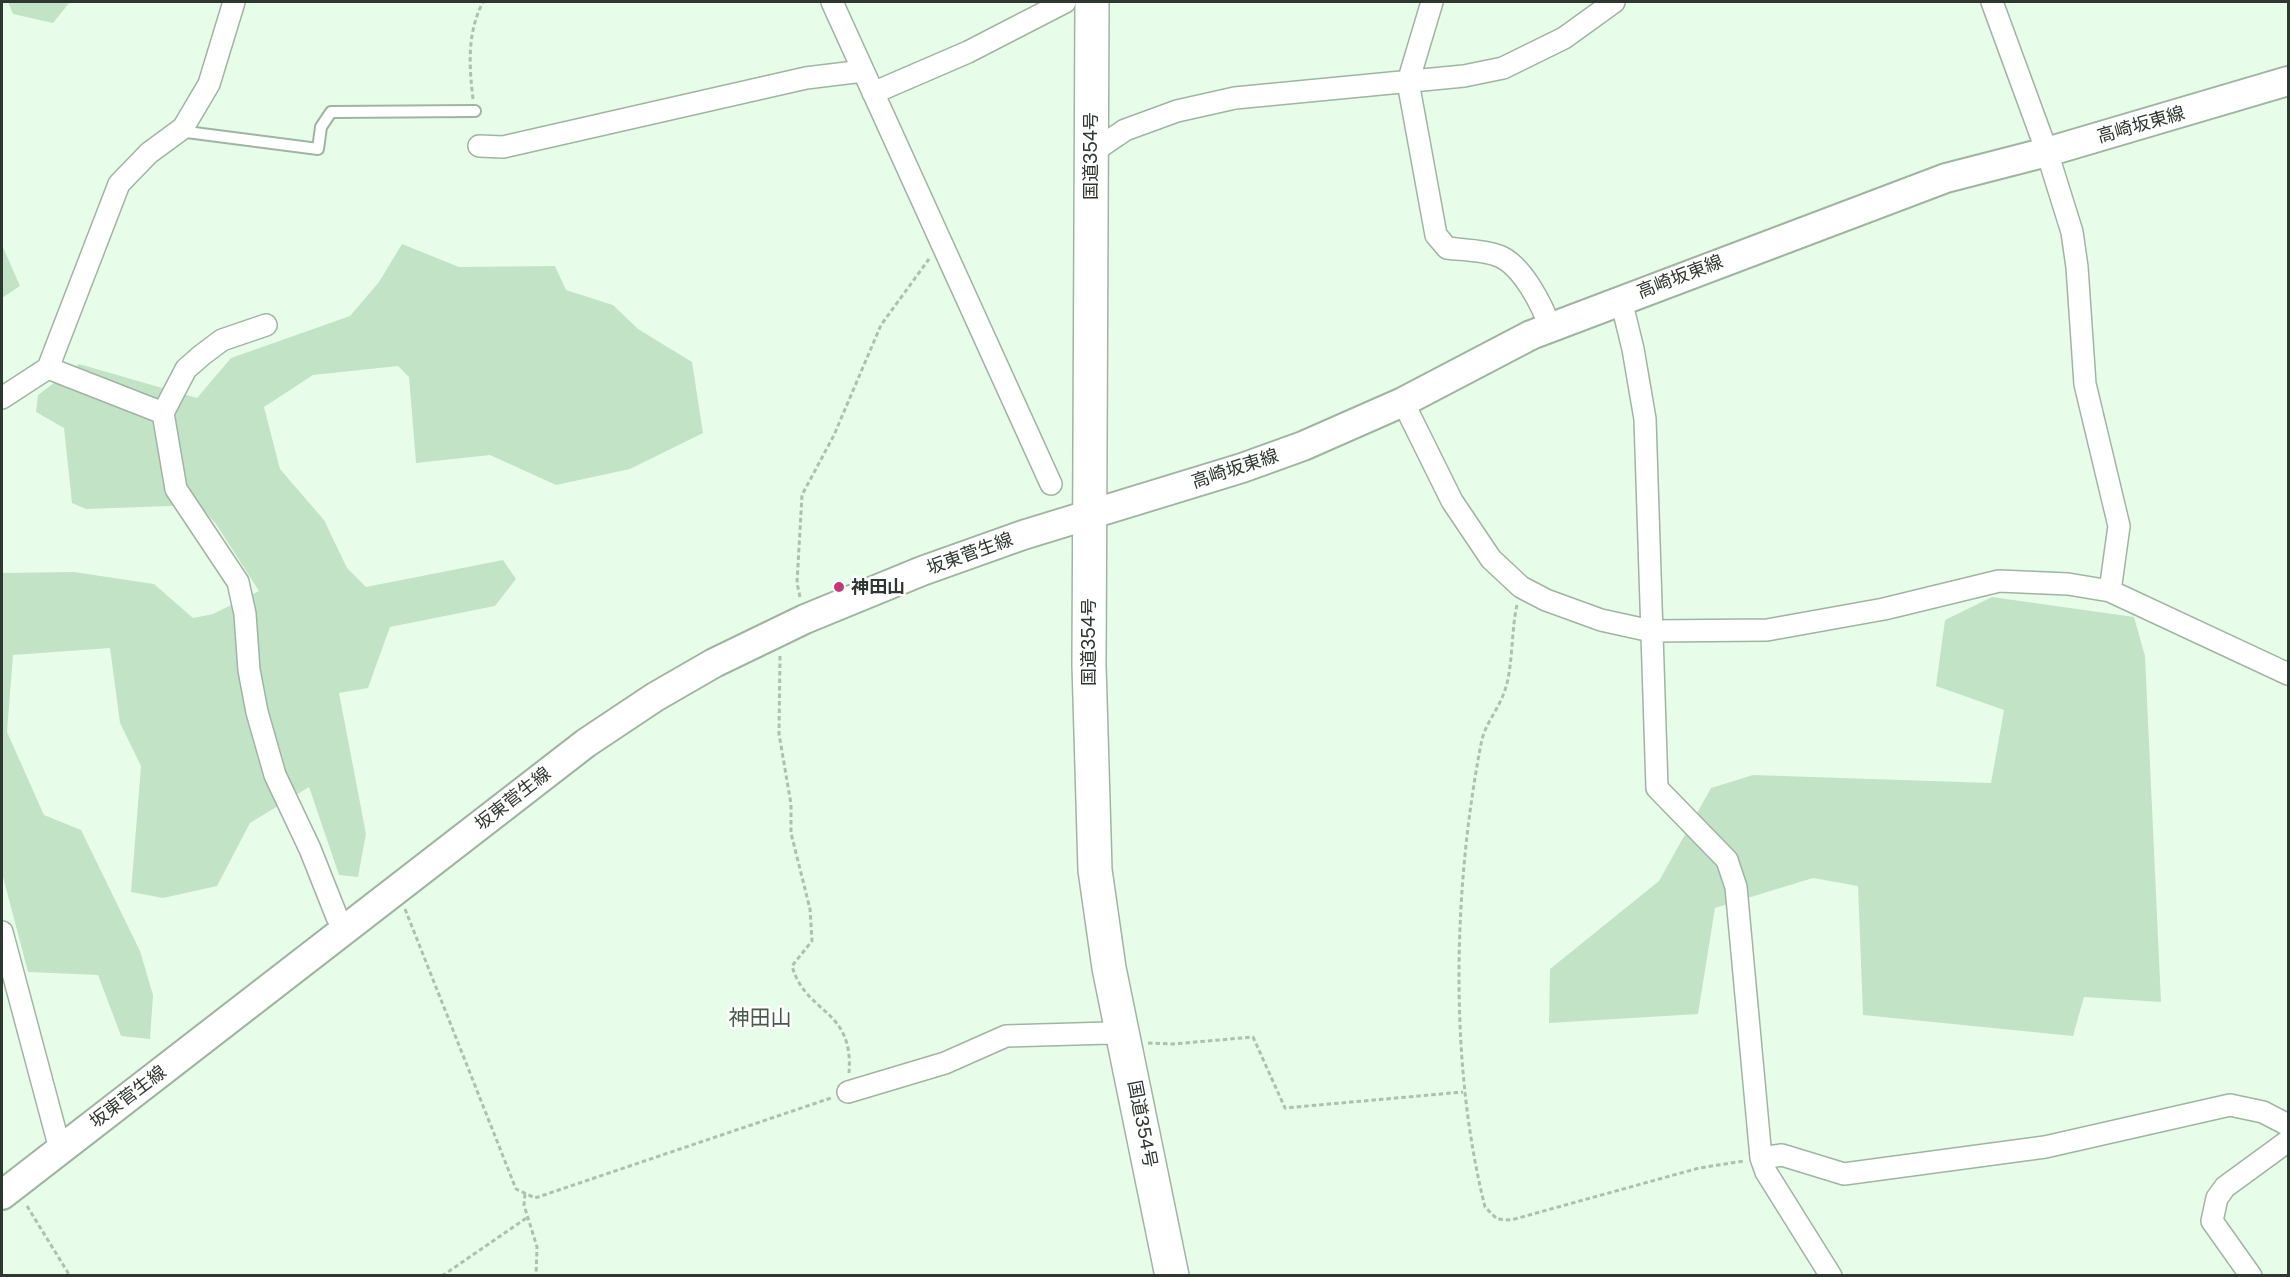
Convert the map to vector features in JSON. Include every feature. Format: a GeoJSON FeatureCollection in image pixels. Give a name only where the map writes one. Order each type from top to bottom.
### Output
{"type":"FeatureCollection","features":[{"type":"Feature","properties":{"kind":"highway","name":"国道354号"},"geometry":{"type":"LineString","coordinates":[[1092,2],[1089,718],[1095,870],[1109,969],[1172,1275]]}},
{"type":"Feature","properties":{"kind":"main road","name":"高崎坂東線"},"geometry":{"type":"LineString","coordinates":[[1089,516],[1303,446],[1403,402],[1531,335],[1946,178],[2047,152],[2289,81]]}},
{"type":"Feature","properties":{"kind":"main road","name":"坂東菅生線"},"geometry":{"type":"LineString","coordinates":[[8,1190],[586,742],[656,697],[792,625],[933,567],[1023,535],[1089,516]]}},
{"type":"Feature","properties":{"kind":"street"},"geometry":{"type":"LineString","coordinates":[[2,398],[48,368],[119,184],[149,153],[179,131],[209,84],[234,2]]}},
{"type":"Feature","properties":{"kind":"street"},"geometry":{"type":"LineString","coordinates":[[832,2],[1051,484]]}},
{"type":"Feature","properties":{"kind":"street"},"geometry":{"type":"LineString","coordinates":[[873,93],[968,52],[1065,2]]}},
{"type":"Feature","properties":{"kind":"street"},"geometry":{"type":"LineString","coordinates":[[1432,2],[1408,81],[1437,235],[1447,248],[1499,256],[1513,265],[1542,304],[1550,328]]}},
{"type":"Feature","properties":{"kind":"street"},"geometry":{"type":"LineString","coordinates":[[1091,153],[1125,130],[1177,111],[1235,98],[1370,83],[1464,76],[1503,68],[1564,38],[1614,2]]}},
{"type":"Feature","properties":{"kind":"street"},"geometry":{"type":"LineString","coordinates":[[1992,2],[2047,152],[2072,232],[2078,267],[2085,384],[2119,526],[2110,591]]}},
{"type":"Feature","properties":{"kind":"street"},"geometry":{"type":"LineString","coordinates":[[479,146],[503,147],[806,78],[863,71]]}},
{"type":"Feature","properties":{"kind":"street"},"geometry":{"type":"LineString","coordinates":[[1621,300],[1633,349],[1645,419],[1657,788],[1727,860],[1736,886],[1761,1158],[1766,1172],[1831,1275]]}},
{"type":"Feature","properties":{"kind":"street"},"geometry":{"type":"LineString","coordinates":[[266,325],[222,340],[194,362],[186,369],[163,413],[176,489],[238,582],[245,614],[249,670],[257,712],[275,775],[310,849],[337,917],[347,929]]}},
{"type":"Feature","properties":{"kind":"street"},"geometry":{"type":"LineString","coordinates":[[48,368],[163,413]]}},
{"type":"Feature","properties":{"kind":"street"},"geometry":{"type":"LineString","coordinates":[[1403,402],[1452,501],[1491,559],[1521,587],[1546,600],[1602,620],[1651,631],[1767,630],[1884,609],[2000,581],[2068,584],[2110,591],[2289,674]]}},
{"type":"Feature","properties":{"kind":"street"},"geometry":{"type":"LineString","coordinates":[[2,932],[60,1149]]}},
{"type":"Feature","properties":{"kind":"street"},"geometry":{"type":"LineString","coordinates":[[848,1092],[945,1064],[1006,1036],[1109,1033],[1124,1037]]}},
{"type":"Feature","properties":{"kind":"street"},"geometry":{"type":"LineString","coordinates":[[1761,1158],[1782,1155],[1844,1174],[2045,1147],[2230,1105],[2263,1112],[2289,1125]]}},
{"type":"Feature","properties":{"kind":"street"},"geometry":{"type":"LineString","coordinates":[[2251,1275],[2212,1221],[2217,1198],[2225,1187],[2289,1141]]}},
{"type":"Feature","properties":{"kind":"lane"},"geometry":{"type":"LineString","coordinates":[[179,131],[318,149],[321,127],[331,112],[475,111]]}},
{"type":"Feature","properties":{"kind":"path"},"geometry":{"type":"LineString","coordinates":[[475,111],[468,63],[475,18],[483,2]]}},
{"type":"Feature","properties":{"kind":"path"},"geometry":{"type":"LineString","coordinates":[[397,887],[516,1190],[535,1198],[848,1092],[851,1053],[845,1035],[836,1019],[801,990],[792,966],[812,941],[810,909],[791,833],[791,804],[779,734],[797,583],[802,495],[834,435],[881,326],[942,242]]}},
{"type":"Feature","properties":{"kind":"path"},"geometry":{"type":"LineString","coordinates":[[1521,587],[1512,626],[1506,689],[1482,740],[1471,798],[1460,919],[1463,1092],[1485,1207],[1497,1219],[1511,1220],[1699,1168],[1761,1158]]}},
{"type":"Feature","properties":{"kind":"path"},"geometry":{"type":"LineString","coordinates":[[1124,1037],[1140,1042],[1173,1044],[1253,1037],[1285,1108],[1463,1092]]}},
{"type":"Feature","properties":{"kind":"path"},"geometry":{"type":"LineString","coordinates":[[8,1190],[70,1275]]}},
{"type":"Feature","properties":{"kind":"path"},"geometry":{"type":"LineString","coordinates":[[525,1194],[524,1205],[537,1247],[536,1275]]}},
{"type":"Feature","properties":{"kind":"path"},"geometry":{"type":"LineString","coordinates":[[442,1275],[528,1217]]}},
{"type":"Feature","properties":{"kind":"green space"},"geometry":{"type":"Polygon","coordinates":[[[8,2],[70,2],[53,23],[13,14],[8,2]]]}},
{"type":"Feature","properties":{"kind":"green space"},"geometry":{"type":"Polygon","coordinates":[[[402,244],[459,267],[555,266],[566,290],[613,305],[638,329],[692,362],[703,433],[630,469],[556,485],[490,455],[416,463],[409,377],[398,366],[313,375],[264,407],[280,469],[324,520],[347,568],[366,587],[503,560],[516,579],[495,606],[390,627],[368,688],[339,693],[366,834],[358,877],[339,875],[309,787],[250,823],[217,886],[163,898],[131,892],[141,766],[120,723],[110,648],[13,655],[7,732],[44,815],[81,830],[140,951],[153,995],[150,1039],[121,1036],[98,975],[28,972],[2,873],[2,573],[74,572],[154,584],[193,618],[213,614],[259,591],[216,524],[199,505],[86,509],[72,503],[64,428],[36,412],[38,395],[79,364],[197,398],[231,358],[350,316],[379,282],[402,244]]]}},
{"type":"Feature","properties":{"kind":"green space"},"geometry":{"type":"Polygon","coordinates":[[[2,245],[20,286],[2,298],[2,245]]]}},
{"type":"Feature","properties":{"kind":"green space"},"geometry":{"type":"Polygon","coordinates":[[[1992,597],[2134,617],[2145,656],[2161,1002],[2084,997],[2073,1036],[1863,1015],[1858,886],[1813,878],[1715,908],[1698,1014],[1549,1023],[1550,969],[1659,881],[1711,788],[1753,775],[1991,783],[2004,710],[1936,686],[1945,620],[1992,597]]]}},
{"type":"Feature","properties":{"kind":"place","name":"神田山"},"geometry":{"type":"Point","coordinates":[839,587]}},
{"type":"Feature","properties":{"kind":"district","name":"神田山"},"geometry":{"type":"Point","coordinates":[760,1019]}}]}
